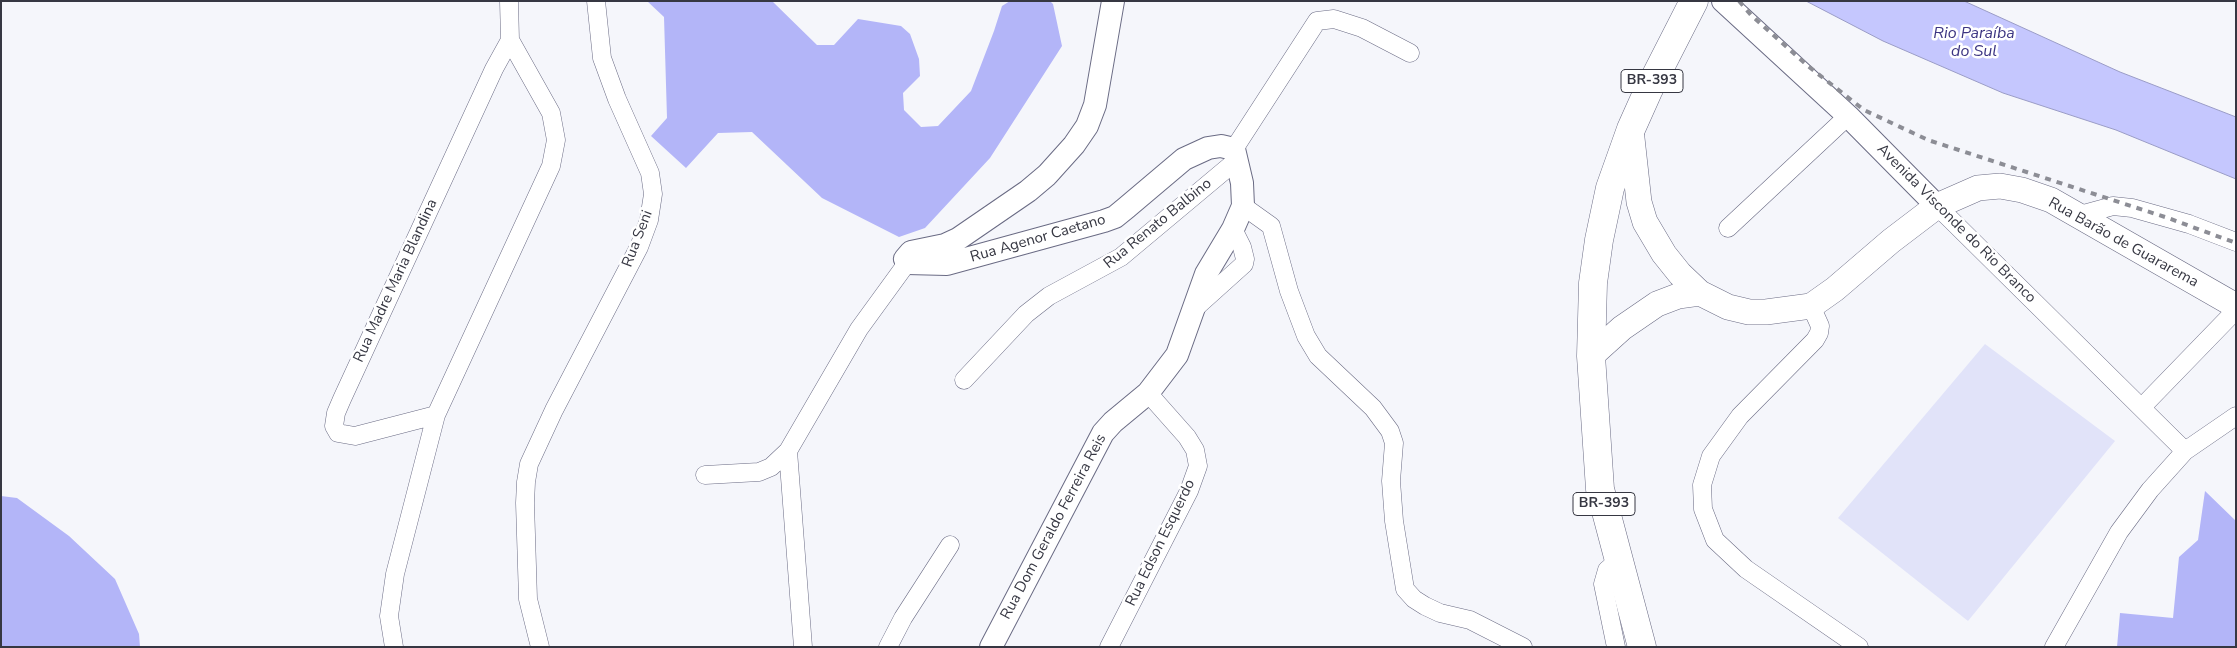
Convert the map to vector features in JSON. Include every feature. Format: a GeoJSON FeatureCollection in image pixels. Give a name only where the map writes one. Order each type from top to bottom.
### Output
{"type":"FeatureCollection","features":[{"type":"Feature","properties":{"kind":"highway","name":"BR-393"},"geometry":{"type":"LineString","coordinates":[[1642,647],[1600,489],[1591,356],[1593,284],[1599,240],[1610,188],[1631,129],[1676,34],[1694,1]]}},
{"type":"Feature","properties":{"kind":"main road"},"geometry":{"type":"LineString","coordinates":[[1631,129],[1639,202],[1645,222],[1664,254],[1680,274],[1700,293],[1728,307],[1749,312],[1782,311],[1811,306],[1835,289],[1891,241],[1937,206]]}},
{"type":"Feature","properties":{"kind":"main road","name":"Rua Barão de Guararema"},"geometry":{"type":"LineString","coordinates":[[1937,206],[1978,188],[2000,186],[2022,190],[2051,200],[2080,215],[2236,306]]}},
{"type":"Feature","properties":{"kind":"main road"},"geometry":{"type":"LineString","coordinates":[[1591,356],[1622,328],[1644,312],[1678,296],[1700,293]]}},
{"type":"Feature","properties":{"kind":"street"},"geometry":{"type":"LineString","coordinates":[[394,647],[389,616],[395,574],[436,414],[551,166],[556,140],[551,113],[510,40],[509,1]]}},
{"type":"Feature","properties":{"kind":"street","name":"Rua Seni"},"geometry":{"type":"LineString","coordinates":[[540,647],[528,599],[526,482],[533,455],[554,410],[639,247],[649,220],[653,194],[650,173],[617,99],[602,58],[596,1]]}},
{"type":"Feature","properties":{"kind":"street","name":"Rua Agenor Caetano"},"geometry":{"type":"LineString","coordinates":[[908,263],[905,257],[911,252],[944,245],[958,239],[1028,190],[1047,175],[1074,144],[1087,126],[1095,105],[1113,1]]}},
{"type":"Feature","properties":{"kind":"street","name":"Avenida Visconde do Rio Branco"},"geometry":{"type":"LineString","coordinates":[[1723,1],[1848,116],[2185,450]]}},
{"type":"Feature","properties":{"kind":"street","name":"Rua Renato Balbino"},"geometry":{"type":"LineString","coordinates":[[964,380],[1026,314],[1048,296],[1121,257],[1235,155],[1317,21],[1334,19],[1362,28],[1410,53]]}},
{"type":"Feature","properties":{"kind":"street","name":"Rua Madre Maria Blandina"},"geometry":{"type":"LineString","coordinates":[[436,414],[355,436],[338,433],[334,426],[336,413],[346,390],[494,69],[510,40]]}},
{"type":"Feature","properties":{"kind":"street"},"geometry":{"type":"LineString","coordinates":[[1728,228],[1848,116]]}},
{"type":"Feature","properties":{"kind":"street","name":"Rua Agenor Caetano"},"geometry":{"type":"LineString","coordinates":[[908,263],[933,264],[961,261],[1104,221],[1115,217],[1184,158],[1208,148],[1221,146],[1235,155]]}},
{"type":"Feature","properties":{"kind":"street","name":"Rua Dom Geraldo Ferreira Reis"},"geometry":{"type":"LineString","coordinates":[[991,647],[1096,445],[1113,422],[1148,393],[1177,355],[1212,261],[1233,229],[1243,206],[1242,183],[1235,155]]}},
{"type":"Feature","properties":{"kind":"street"},"geometry":{"type":"LineString","coordinates":[[1243,206],[1271,226],[1289,291],[1306,336],[1318,356],[1373,408],[1390,431],[1394,443],[1391,481],[1394,521],[1405,589],[1425,606],[1440,613],[1470,620],[1523,647]]}},
{"type":"Feature","properties":{"kind":"street"},"geometry":{"type":"LineString","coordinates":[[2080,215],[2113,206],[2132,208],[2189,224],[2236,242]]}},
{"type":"Feature","properties":{"kind":"street","name":"Rua Agenor Caetano"},"geometry":{"type":"LineString","coordinates":[[706,475],[759,472],[771,466],[788,451],[859,329],[908,263]]}},
{"type":"Feature","properties":{"kind":"street"},"geometry":{"type":"LineString","coordinates":[[1811,306],[1820,326],[1819,333],[1815,340],[1740,416],[1711,456],[1702,485],[1703,509],[1715,540],[1746,570],[1859,647]]}},
{"type":"Feature","properties":{"kind":"street"},"geometry":{"type":"LineString","coordinates":[[2142,407],[2236,310]]}},
{"type":"Feature","properties":{"kind":"street","name":"Rua Edson Esquerdo"},"geometry":{"type":"LineString","coordinates":[[1109,647],[1189,491],[1198,466],[1195,450],[1187,437],[1148,393]]}},
{"type":"Feature","properties":{"kind":"street"},"geometry":{"type":"LineString","coordinates":[[2054,647],[2119,532],[2150,490],[2185,450],[2236,416]]}},
{"type":"Feature","properties":{"kind":"street"},"geometry":{"type":"LineString","coordinates":[[788,451],[803,647]]}},
{"type":"Feature","properties":{"kind":"street"},"geometry":{"type":"LineString","coordinates":[[888,647],[903,618],[950,545]]}},
{"type":"Feature","properties":{"kind":"street"},"geometry":{"type":"LineString","coordinates":[[1616,647],[1603,584],[1607,570],[1619,560]]}},
{"type":"Feature","properties":{"kind":"shaded area"},"geometry":{"type":"Polygon","coordinates":[[[647,1],[772,1],[817,45],[834,45],[858,19],[901,26],[910,34],[919,59],[920,76],[903,93],[904,110],[921,127],[938,126],[971,91],[1002,6],[1010,1],[1050,1],[1053,4],[1062,46],[990,158],[925,228],[899,237],[822,198],[752,132],[718,133],[686,168],[651,136],[667,118],[664,17],[647,1]]]}},
{"type":"Feature","properties":{"kind":"shaded area"},"geometry":{"type":"Polygon","coordinates":[[[1985,344],[2115,441],[1968,621],[1838,518],[1985,344]]]}},
{"type":"Feature","properties":{"kind":"shaded area"},"geometry":{"type":"Polygon","coordinates":[[[2205,491],[2236,521],[2236,647],[2117,647],[2120,613],[2173,618],[2179,557],[2198,540],[2205,491]]]}},
{"type":"Feature","properties":{"kind":"shaded area"},"geometry":{"type":"Polygon","coordinates":[[[1,496],[17,498],[69,536],[115,579],[139,634],[140,647],[1,647],[1,496]]]}},
{"type":"Feature","properties":{"kind":"water","name":"Rio Paraíba do Sul"},"geometry":{"type":"Polygon","coordinates":[[[1806,1],[1964,1],[2120,72],[2236,117],[2236,179],[2116,130],[2003,93],[1883,41],[1806,1]]]}},
{"type":"Feature","properties":{"kind":"railway"},"geometry":{"type":"LineString","coordinates":[[1739,1],[1751,15],[1808,66],[1864,110],[1928,140],[2168,218],[2236,243]]}}]}
